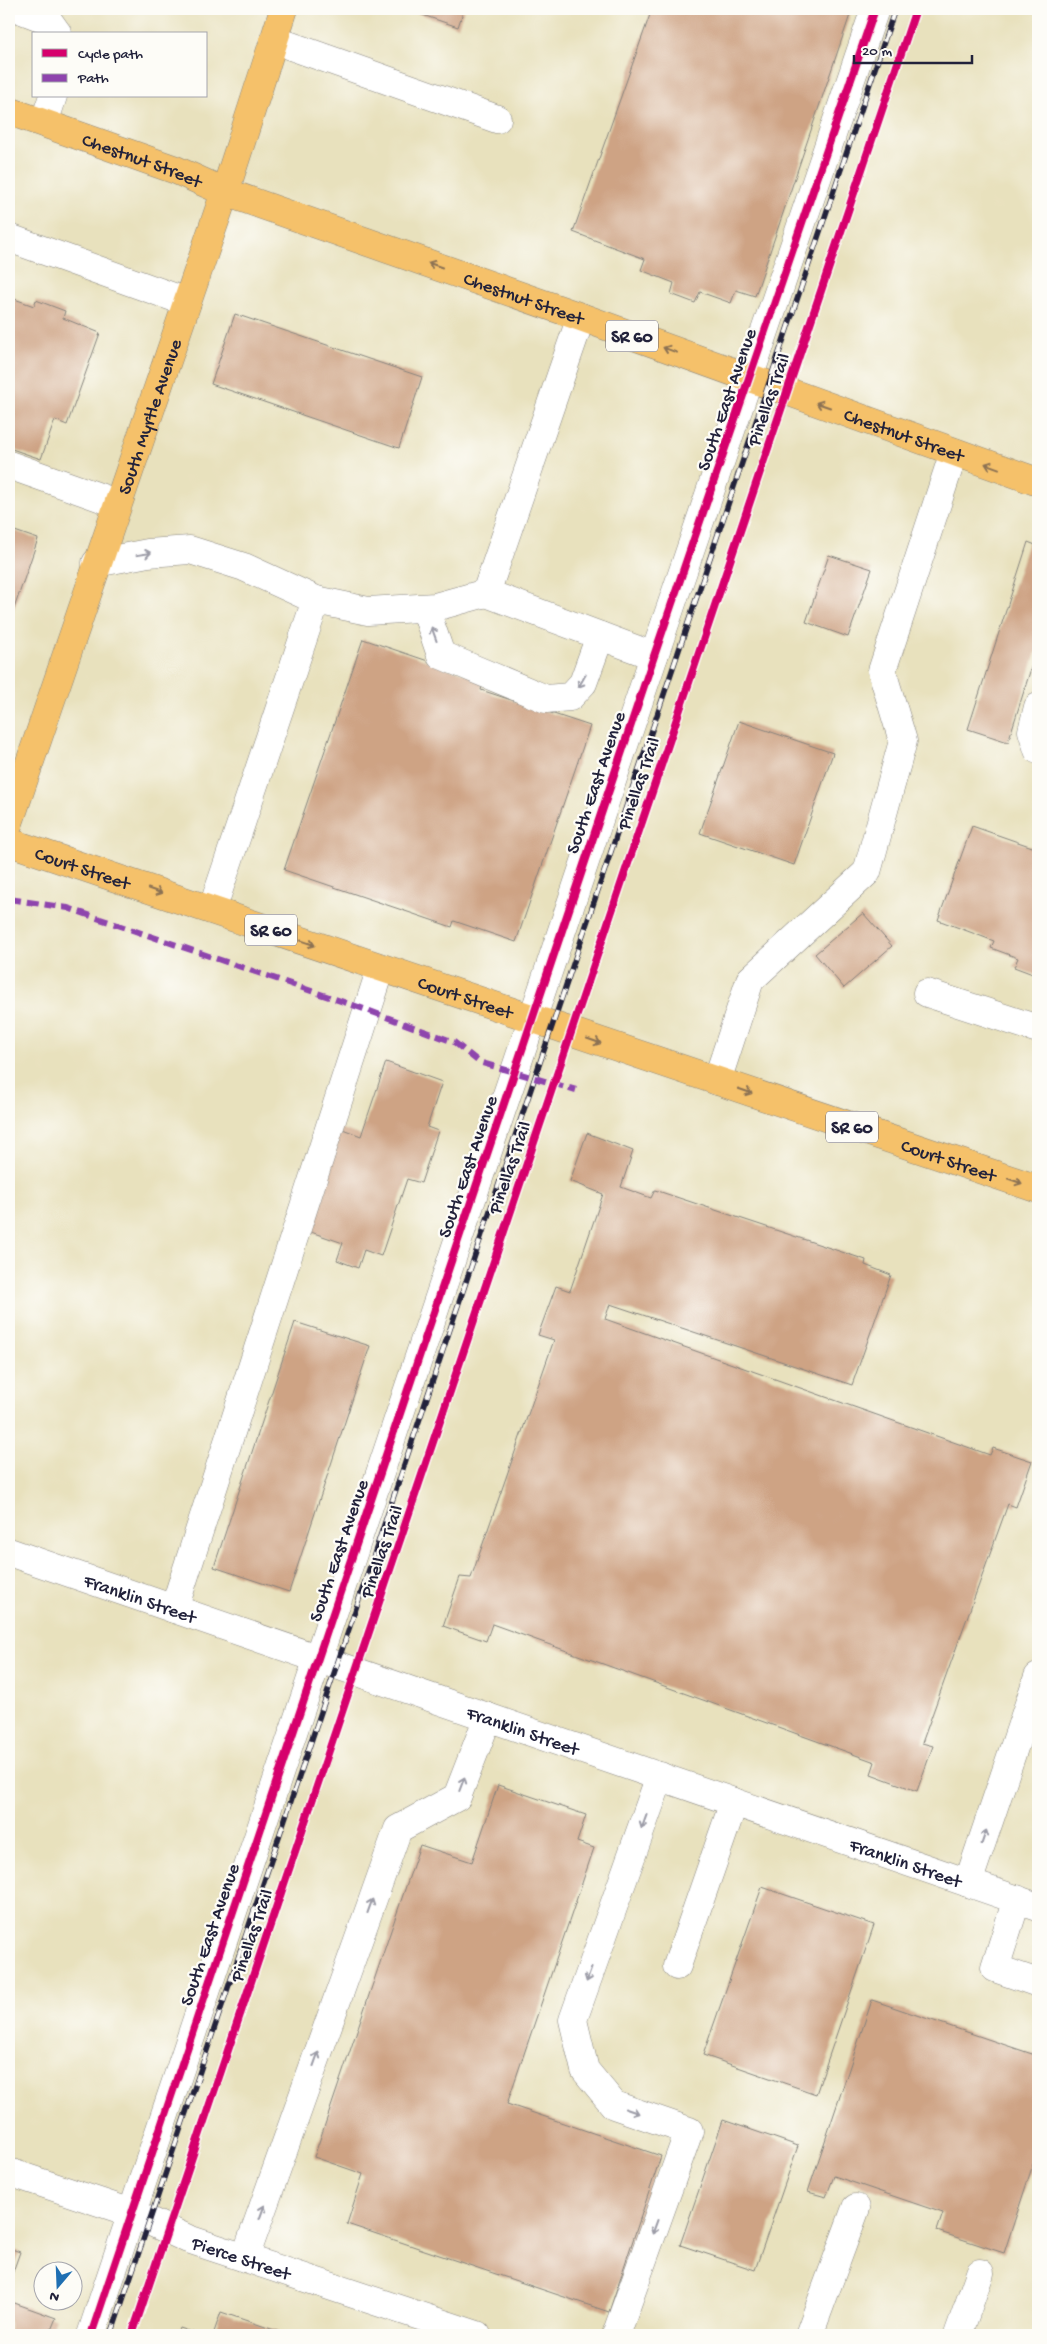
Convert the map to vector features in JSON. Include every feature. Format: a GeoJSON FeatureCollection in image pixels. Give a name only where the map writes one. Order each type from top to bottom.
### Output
{"type":"FeatureCollection","features":[{"type":"Feature","properties":{"kind":"main road","name":"South Myrtle Avenue"},"geometry":{"type":"LineString","coordinates":[[9,823],[116,504],[187,302],[284,9]]}},
{"type":"Feature","properties":{"kind":"main road","name":"Chestnut Street"},"geometry":{"type":"LineString","coordinates":[[9,111],[176,170],[224,192],[581,317],[1038,482]]}},
{"type":"Feature","properties":{"kind":"main road","name":"Court Street"},"geometry":{"type":"LineString","coordinates":[[9,842],[532,1020],[1038,1189]]}},
{"type":"Feature","properties":{"kind":"street"},"geometry":{"type":"LineString","coordinates":[[19,9],[48,20],[57,32]]}},
{"type":"Feature","properties":{"kind":"street","name":"South East Avenue"},"geometry":{"type":"LineString","coordinates":[[91,2335],[654,656],[875,9]]}},
{"type":"Feature","properties":{"kind":"street"},"geometry":{"type":"LineString","coordinates":[[274,40],[497,119]]}},
{"type":"Feature","properties":{"kind":"street"},"geometry":{"type":"LineString","coordinates":[[44,123],[52,98]]}},
{"type":"Feature","properties":{"kind":"street"},"geometry":{"type":"LineString","coordinates":[[9,238],[187,302]]}},
{"type":"Feature","properties":{"kind":"street"},"geometry":{"type":"LineString","coordinates":[[486,594],[581,317]]}},
{"type":"Feature","properties":{"kind":"street"},"geometry":{"type":"LineString","coordinates":[[717,1081],[750,980],[868,872],[903,741],[882,671],[954,452]]}},
{"type":"Feature","properties":{"kind":"street"},"geometry":{"type":"LineString","coordinates":[[9,465],[116,504]]}},
{"type":"Feature","properties":{"kind":"street"},"geometry":{"type":"LineString","coordinates":[[96,563],[148,553],[190,550],[244,567],[316,600],[368,610],[435,608],[486,594],[654,656]]}},
{"type":"Feature","properties":{"kind":"street"},"geometry":{"type":"LineString","coordinates":[[212,910],[316,600]]}},
{"type":"Feature","properties":{"kind":"street"},"geometry":{"type":"LineString","coordinates":[[425,608],[442,655],[546,699],[570,697],[583,683],[600,636]]}},
{"type":"Feature","properties":{"kind":"street"},"geometry":{"type":"LineString","coordinates":[[1038,707],[1032,731],[1038,750]]}},
{"type":"Feature","properties":{"kind":"street"},"geometry":{"type":"LineString","coordinates":[[174,1609],[381,968]]}},
{"type":"Feature","properties":{"kind":"street"},"geometry":{"type":"LineString","coordinates":[[927,992],[1038,1029]]}},
{"type":"Feature","properties":{"kind":"street","name":"Franklin Street"},"geometry":{"type":"LineString","coordinates":[[9,1552],[1028,1903]]}},
{"type":"Feature","properties":{"kind":"street"},"geometry":{"type":"LineString","coordinates":[[968,1883],[1038,1677]]}},
{"type":"Feature","properties":{"kind":"street"},"geometry":{"type":"LineString","coordinates":[[245,2258],[398,1830],[457,1797],[488,1717]]}},
{"type":"Feature","properties":{"kind":"street"},"geometry":{"type":"LineString","coordinates":[[616,2335],[689,2131],[614,2105],[585,2070],[573,2020],[660,1776]]}},
{"type":"Feature","properties":{"kind":"street"},"geometry":{"type":"LineString","coordinates":[[677,1966],[734,1802]]}},
{"type":"Feature","properties":{"kind":"street"},"geometry":{"type":"LineString","coordinates":[[1028,1903],[994,1968],[1038,1983]]}},
{"type":"Feature","properties":{"kind":"street","name":"Pierce Street"},"geometry":{"type":"LineString","coordinates":[[9,2172],[132,2213],[188,2239],[477,2335]]}},
{"type":"Feature","properties":{"kind":"street"},"geometry":{"type":"LineString","coordinates":[[809,2335],[856,2208]]}},
{"type":"Feature","properties":{"kind":"street"},"geometry":{"type":"LineString","coordinates":[[958,2335],[980,2273]]}},
{"type":"Feature","properties":{"kind":"building"},"geometry":{"type":"Polygon","coordinates":[[[405,9],[464,9],[458,27],[405,9]]]}},
{"type":"Feature","properties":{"kind":"building"},"geometry":{"type":"Polygon","coordinates":[[[652,9],[852,9],[755,296],[736,290],[731,303],[700,292],[695,303],[671,294],[674,283],[641,270],[645,259],[573,232],[652,9]]]}},
{"type":"Feature","properties":{"kind":"building"},"geometry":{"type":"Polygon","coordinates":[[[9,297],[34,306],[36,300],[65,311],[63,318],[100,333],[67,425],[55,420],[41,459],[9,448],[9,297]]]}},
{"type":"Feature","properties":{"kind":"building"},"geometry":{"type":"Polygon","coordinates":[[[235,314],[422,377],[399,448],[211,384],[235,314]]]}},
{"type":"Feature","properties":{"kind":"building"},"geometry":{"type":"Polygon","coordinates":[[[9,529],[38,539],[9,623],[9,529]]]}},
{"type":"Feature","properties":{"kind":"building"},"geometry":{"type":"Polygon","coordinates":[[[1028,542],[1038,546],[1038,646],[1008,742],[968,729],[1028,542]]]}},
{"type":"Feature","properties":{"kind":"building"},"geometry":{"type":"Polygon","coordinates":[[[829,555],[872,569],[848,637],[806,622],[829,555]]]}},
{"type":"Feature","properties":{"kind":"building"},"geometry":{"type":"Polygon","coordinates":[[[363,639],[484,680],[481,690],[590,726],[516,942],[454,921],[452,927],[284,870],[363,639]]]}},
{"type":"Feature","properties":{"kind":"building"},"geometry":{"type":"Polygon","coordinates":[[[739,721],[833,753],[794,865],[700,833],[739,721]]]}},
{"type":"Feature","properties":{"kind":"building"},"geometry":{"type":"Polygon","coordinates":[[[972,826],[1038,849],[1038,976],[1014,967],[1018,958],[991,948],[994,941],[938,920],[972,826]]]}},
{"type":"Feature","properties":{"kind":"building"},"geometry":{"type":"Polygon","coordinates":[[[863,913],[892,946],[844,988],[815,954],[863,913]]]}},
{"type":"Feature","properties":{"kind":"building"},"geometry":{"type":"Polygon","coordinates":[[[386,1062],[442,1082],[427,1127],[438,1131],[421,1183],[407,1179],[381,1256],[364,1250],[358,1268],[337,1260],[343,1243],[305,1230],[340,1128],[361,1136],[386,1062]]]}},
{"type":"Feature","properties":{"kind":"building"},"geometry":{"type":"Polygon","coordinates":[[[587,1133],[633,1151],[621,1187],[651,1198],[655,1190],[866,1260],[865,1265],[891,1275],[852,1385],[610,1304],[605,1319],[990,1455],[993,1448],[1032,1461],[1016,1507],[1008,1504],[922,1743],[933,1746],[917,1791],[871,1774],[875,1762],[492,1624],[486,1641],[443,1626],[460,1577],[471,1578],[554,1340],[538,1335],[556,1286],[570,1291],[603,1194],[570,1181],[587,1133]]]}},
{"type":"Feature","properties":{"kind":"building"},"geometry":{"type":"Polygon","coordinates":[[[295,1322],[370,1346],[289,1592],[214,1567],[295,1322]]]}},
{"type":"Feature","properties":{"kind":"building"},"geometry":{"type":"Polygon","coordinates":[[[498,1785],[586,1815],[577,1842],[594,1848],[507,2104],[661,2156],[609,2312],[347,2224],[363,2174],[314,2157],[420,1845],[472,1862],[498,1785]]]}},
{"type":"Feature","properties":{"kind":"building"},"geometry":{"type":"Polygon","coordinates":[[[762,1887],[874,1925],[816,2094],[703,2055],[762,1887]]]}},
{"type":"Feature","properties":{"kind":"building"},"geometry":{"type":"Polygon","coordinates":[[[872,2000],[1038,2056],[1038,2149],[1004,2253],[937,2231],[943,2213],[834,2176],[826,2197],[808,2192],[872,2000]]]}},
{"type":"Feature","properties":{"kind":"building"},"geometry":{"type":"Polygon","coordinates":[[[723,2120],[798,2146],[755,2270],[680,2245],[723,2120]]]}},
{"type":"Feature","properties":{"kind":"building"},"geometry":{"type":"Polygon","coordinates":[[[9,2248],[20,2252],[9,2283],[9,2248]]]}},
{"type":"Feature","properties":{"kind":"building"},"geometry":{"type":"Polygon","coordinates":[[[9,2301],[32,2309],[32,2312],[39,2312],[56,2318],[49,2335],[9,2335],[9,2301]]]}},
{"type":"Feature","properties":{"kind":"building"},"geometry":{"type":"Polygon","coordinates":[[[221,2312],[289,2335],[213,2335],[221,2312]]]}},
{"type":"Feature","properties":{"kind":"building"},"geometry":{"type":"Polygon","coordinates":[[[180,2328],[201,2335],[177,2335],[180,2328]]]}},
{"type":"Feature","properties":{"kind":"railway"},"geometry":{"type":"LineString","coordinates":[[111,2335],[895,9]]}},
{"type":"Feature","properties":{"kind":"marked path"},"geometry":{"type":"LineString","coordinates":[[9,899],[68,908],[367,1010],[454,1042],[479,1062],[576,1090]]}},
{"type":"Feature","properties":{"kind":"cycle path"},"geometry":{"type":"LineString","coordinates":[[91,2335],[654,656],[875,9]]}},
{"type":"Feature","properties":{"kind":"cycle path","name":"Pinellas Trail"},"geometry":{"type":"LineString","coordinates":[[132,2335],[916,9]]}}]}
